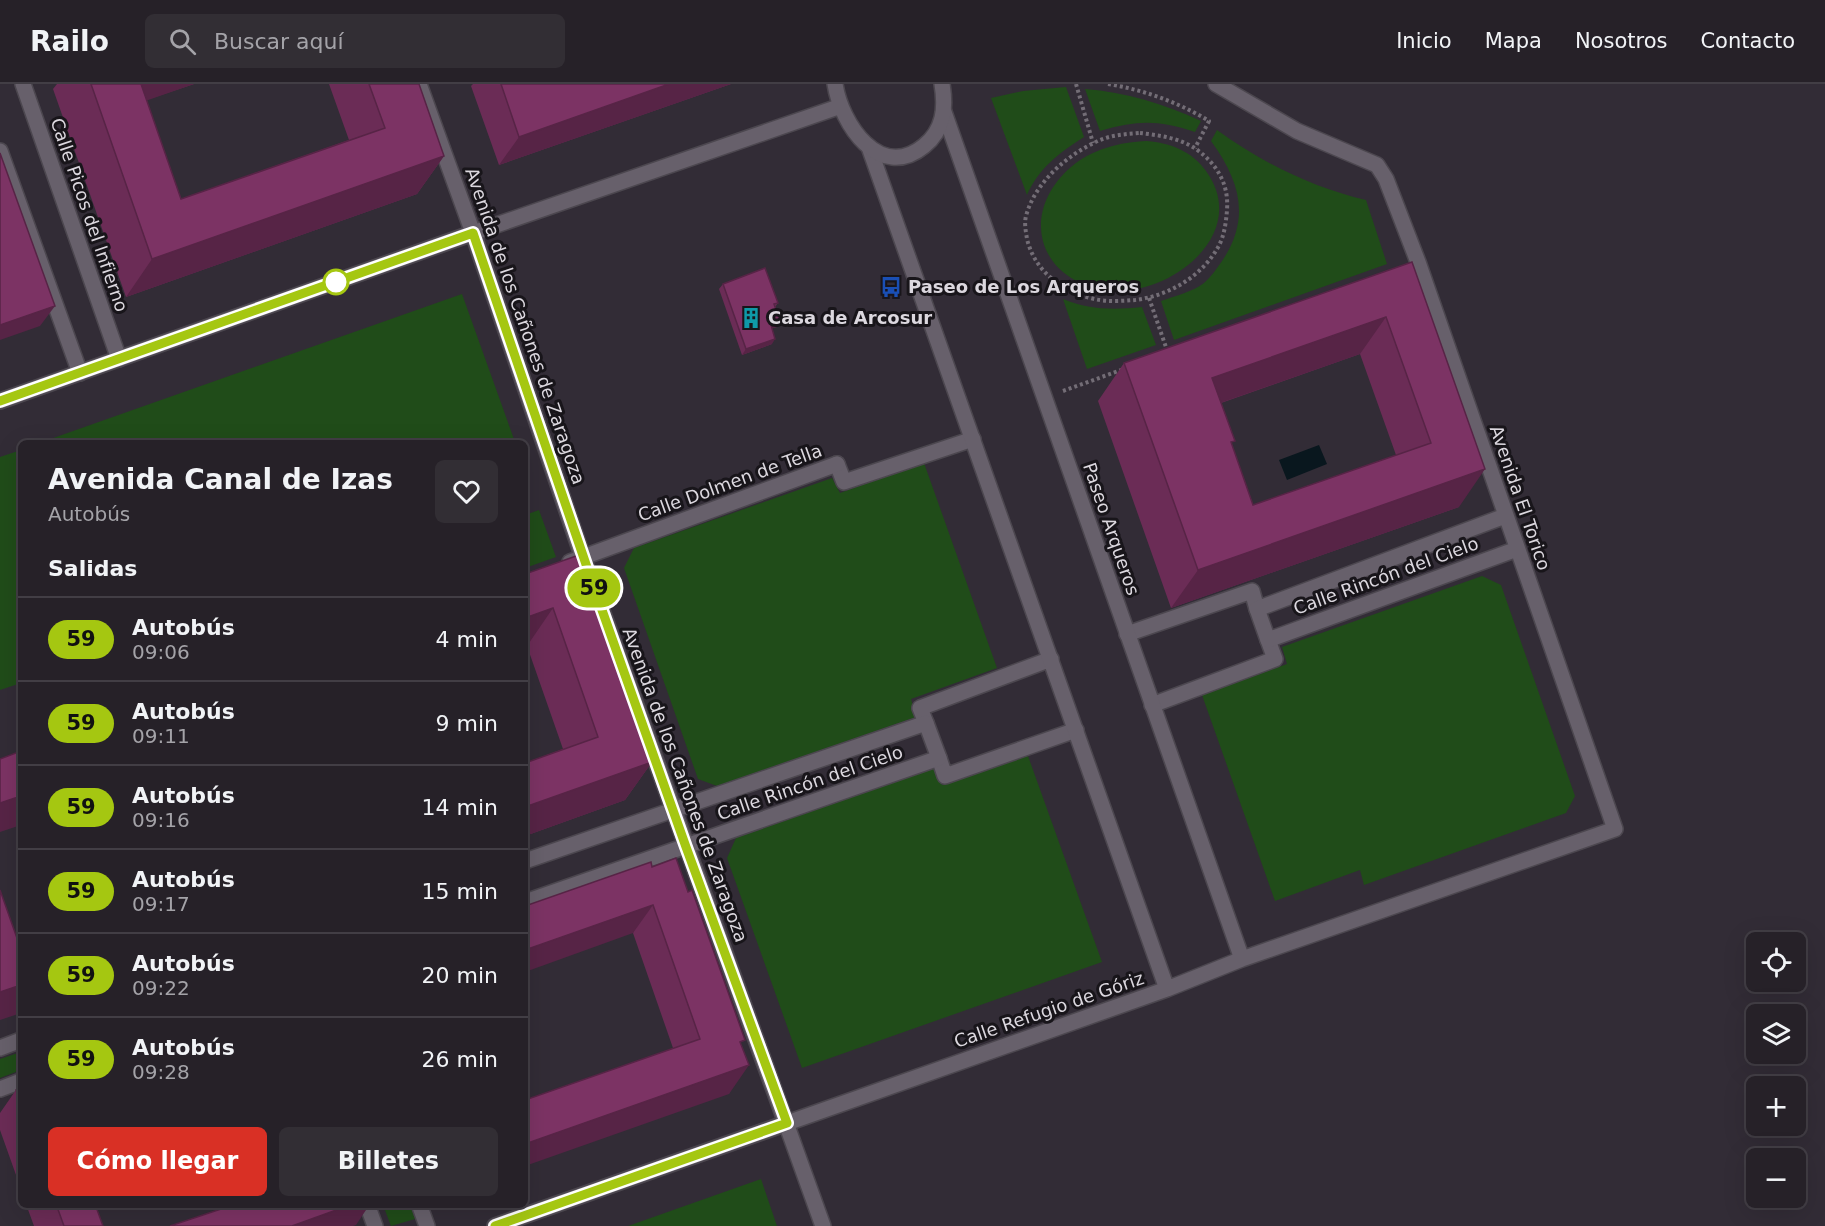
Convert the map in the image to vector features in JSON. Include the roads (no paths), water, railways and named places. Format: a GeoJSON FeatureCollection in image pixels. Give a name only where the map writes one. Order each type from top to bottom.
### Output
{"type":"FeatureCollection","features":[{"type":"Feature","properties":{"kind":"street","name":"Calle Picos del Infierno"},"geometry":{"type":"LineString","coordinates":[[23,84],[119,359]]}},
{"type":"Feature","properties":{"kind":"street","name":"Avenida de los Cañones de Zaragoza"},"geometry":{"type":"LineString","coordinates":[[419,84],[473,233],[583,558],[823,1226]]}},
{"type":"Feature","properties":{"kind":"street"},"geometry":{"type":"LineString","coordinates":[[835,84],[841,106],[853,130],[869,147],[888,157],[898,158],[910,156],[933,140],[941,126],[944,111],[945,99],[942,84]]}},
{"type":"Feature","properties":{"kind":"street","name":"Avenida El Torico"},"geometry":{"type":"LineString","coordinates":[[1216,84],[1297,131],[1377,165],[1386,179],[1414,252],[1615,829]]}},
{"type":"Feature","properties":{"kind":"street"},"geometry":{"type":"LineString","coordinates":[[0,400],[841,106]]}},
{"type":"Feature","properties":{"kind":"street","name":"Paseo Arqueros"},"geometry":{"type":"LineString","coordinates":[[944,111],[1242,959]]}},
{"type":"Feature","properties":{"kind":"street"},"geometry":{"type":"LineString","coordinates":[[869,147],[1167,989]]}},
{"type":"Feature","properties":{"kind":"street"},"geometry":{"type":"LineString","coordinates":[[0,151],[80,373]]}},
{"type":"Feature","properties":{"kind":"street","name":"Calle Dolmen de Tella"},"geometry":{"type":"LineString","coordinates":[[554,568],[837,464],[844,482],[973,440]]}},
{"type":"Feature","properties":{"kind":"street","name":"Calle Rincón del Cielo"},"geometry":{"type":"LineString","coordinates":[[1257,609],[1505,516]]}},
{"type":"Feature","properties":{"kind":"street","name":"Calle Rincón del Cielo"},"geometry":{"type":"LineString","coordinates":[[1269,640],[1517,549]]}},
{"type":"Feature","properties":{"kind":"street"},"geometry":{"type":"LineString","coordinates":[[1127,634],[1252,591],[1275,659],[1152,705]]}},
{"type":"Feature","properties":{"kind":"street"},"geometry":{"type":"LineString","coordinates":[[1051,659],[920,708],[945,776],[1076,730]]}},
{"type":"Feature","properties":{"kind":"street","name":"Calle Rincón del Cielo"},"geometry":{"type":"LineString","coordinates":[[528,860],[926,723]]}},
{"type":"Feature","properties":{"kind":"street","name":"Calle Rincón del Cielo"},"geometry":{"type":"LineString","coordinates":[[528,901],[939,758]]}},
{"type":"Feature","properties":{"kind":"street","name":"Calle Refugio de Góriz"},"geometry":{"type":"LineString","coordinates":[[495,1226],[1167,989],[1242,959],[1615,829]]}},
{"type":"Feature","properties":{"kind":"street"},"geometry":{"type":"LineString","coordinates":[[0,1048],[18,1041]]}},
{"type":"Feature","properties":{"kind":"street"},"geometry":{"type":"LineString","coordinates":[[0,1089],[18,1082]]}},
{"type":"Feature","properties":{"kind":"street"},"geometry":{"type":"LineString","coordinates":[[368,1208],[375,1226]]}},
{"type":"Feature","properties":{"kind":"street"},"geometry":{"type":"LineString","coordinates":[[421,1208],[427,1226]]}},
{"type":"Feature","properties":{"kind":"place","name":"Paseo de Los Arqueros"},"geometry":{"type":"Point","coordinates":[891,287]}},
{"type":"Feature","properties":{"kind":"place","name":"Casa de Arcosur"},"geometry":{"type":"Point","coordinates":[751,318]}}]}
